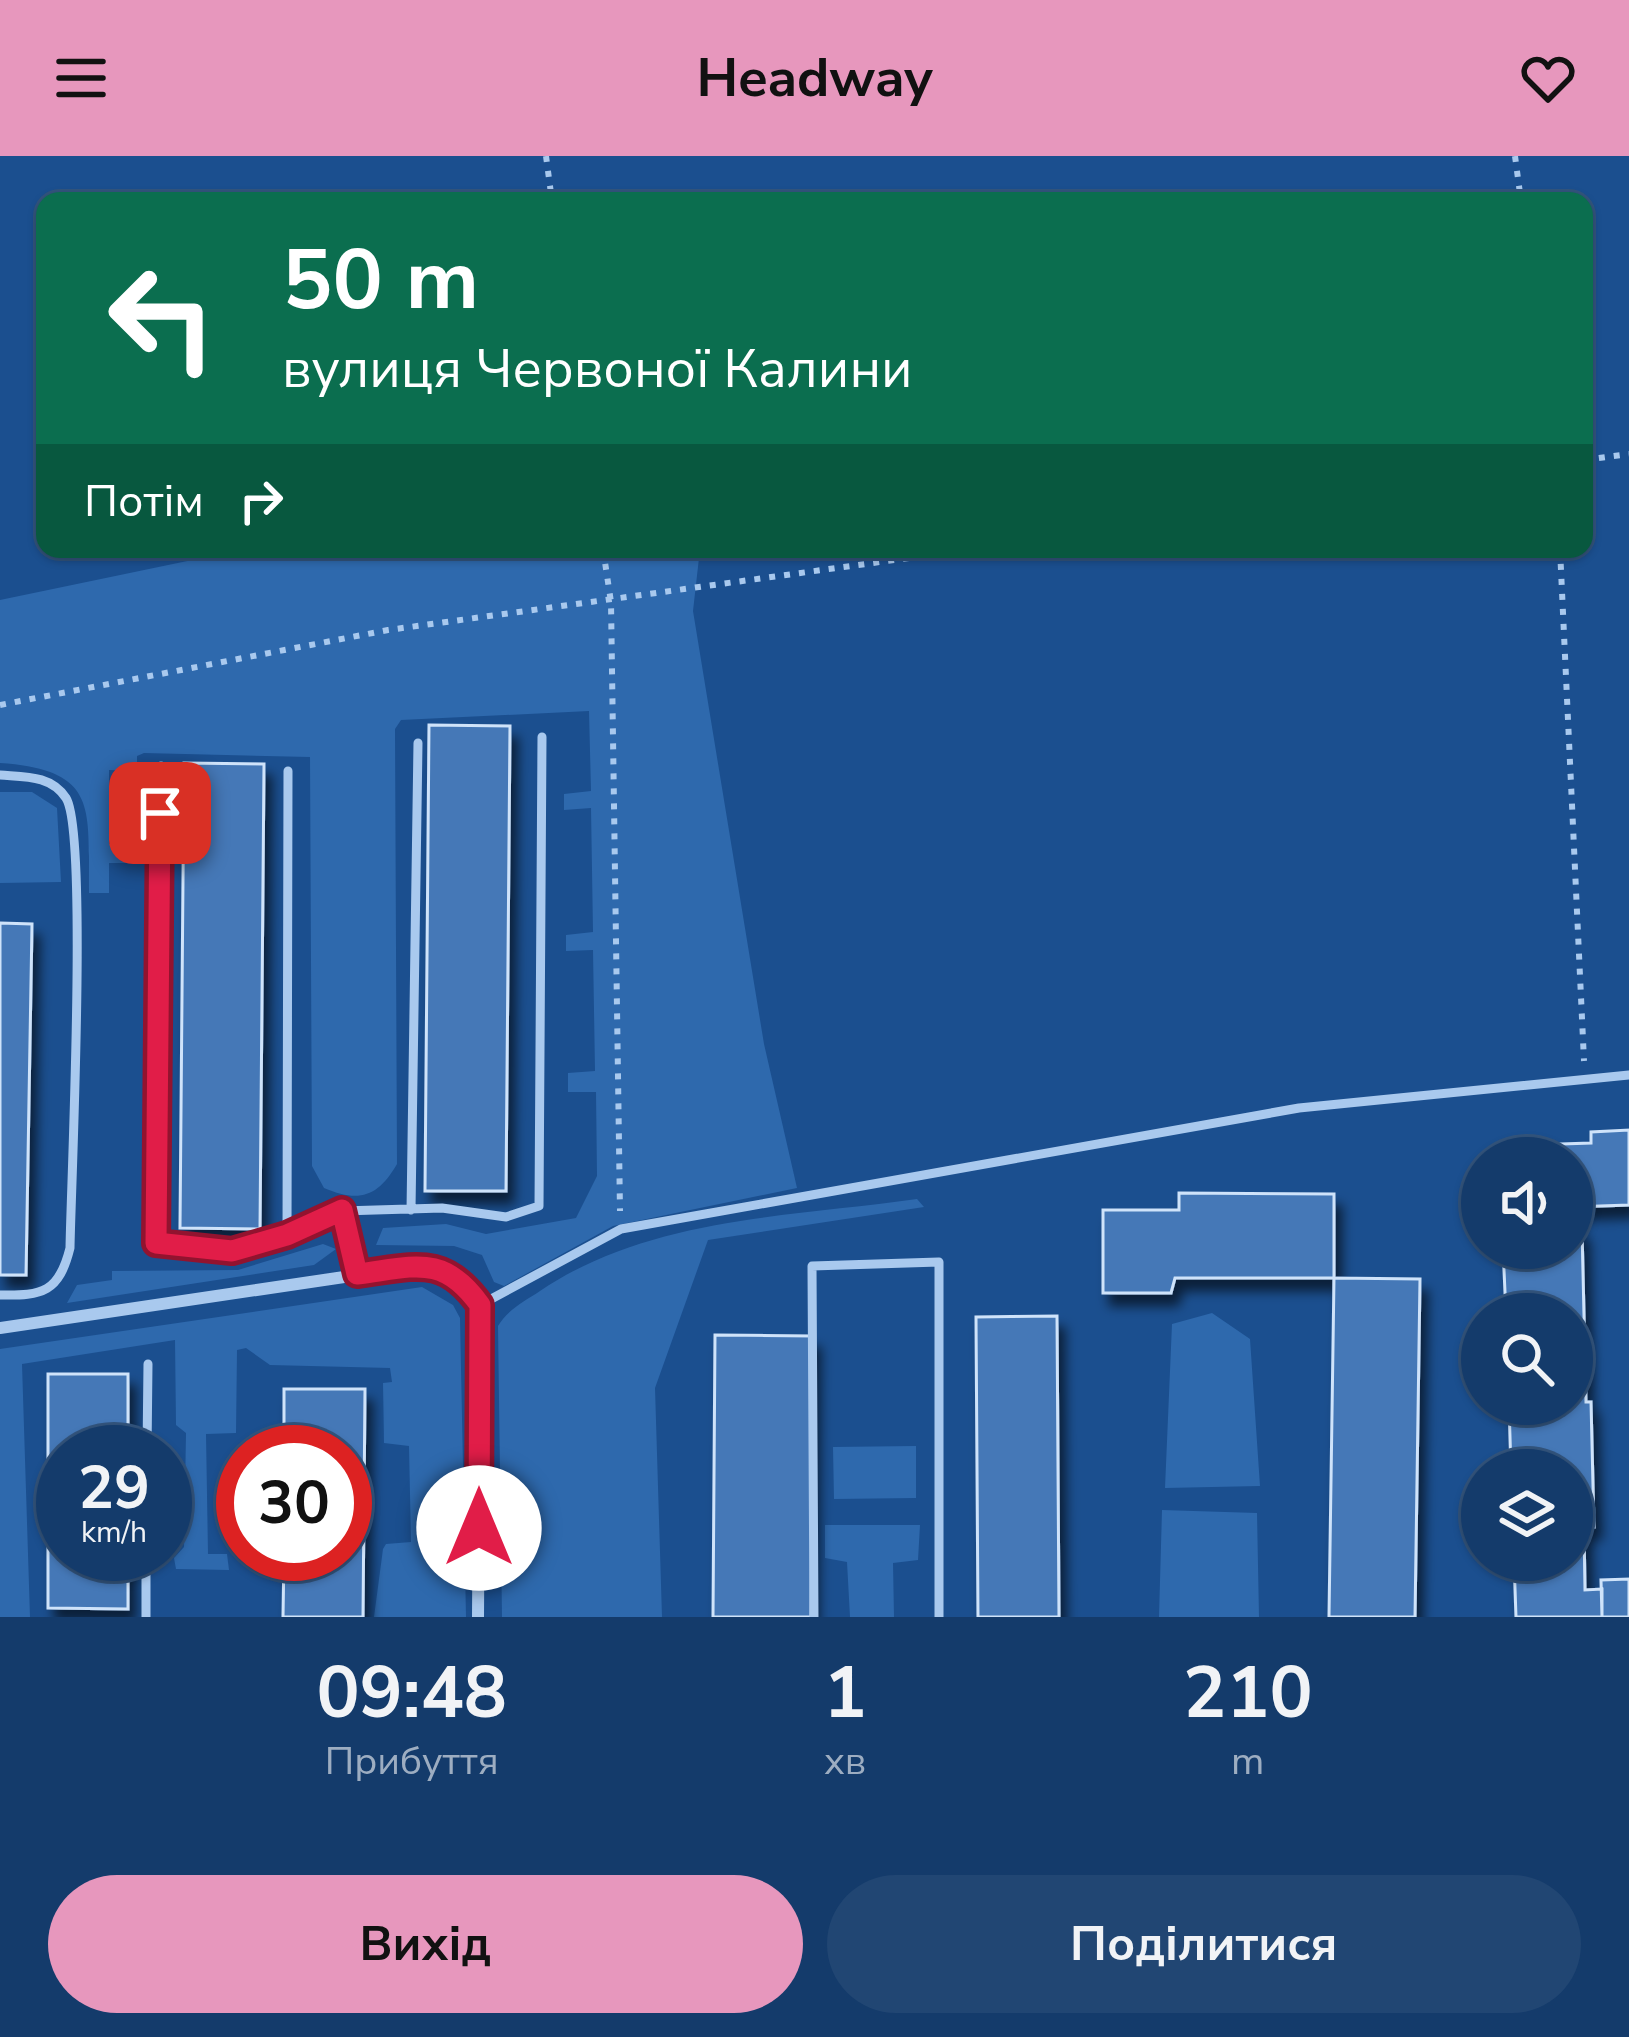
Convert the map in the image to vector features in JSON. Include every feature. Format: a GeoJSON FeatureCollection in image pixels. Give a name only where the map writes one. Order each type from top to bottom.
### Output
{"type":"FeatureCollection","features":[{"type":"Feature","properties":{"kind":"street"},"geometry":{"type":"LineString","coordinates":[[0,1328],[357,1274],[443,1268],[463,1281],[480,1305],[478,1617]]}},
{"type":"Feature","properties":{"kind":"lane"},"geometry":{"type":"LineString","coordinates":[[161,766],[156,1243],[232,1251],[287,1235],[342,1210],[442,1208],[506,1217],[539,1206],[542,737]]}},
{"type":"Feature","properties":{"kind":"lane"},"geometry":{"type":"LineString","coordinates":[[411,1210],[418,743]]}},
{"type":"Feature","properties":{"kind":"lane"},"geometry":{"type":"LineString","coordinates":[[287,1235],[288,772]]}},
{"type":"Feature","properties":{"kind":"lane"},"geometry":{"type":"LineString","coordinates":[[0,775],[38,778],[65,796],[74,815],[75,896],[70,1248],[55,1288],[41,1296],[0,1295]]}},
{"type":"Feature","properties":{"kind":"lane"},"geometry":{"type":"LineString","coordinates":[[480,1305],[621,1229],[1300,1108],[1629,1075]]}},
{"type":"Feature","properties":{"kind":"lane"},"geometry":{"type":"LineString","coordinates":[[342,1210],[357,1274]]}},
{"type":"Feature","properties":{"kind":"lane"},"geometry":{"type":"LineString","coordinates":[[814,1617],[812,1266],[940,1262],[939,1617]]}},
{"type":"Feature","properties":{"kind":"lane"},"geometry":{"type":"LineString","coordinates":[[147,1425],[148,1364]]}},
{"type":"Feature","properties":{"kind":"lane"},"geometry":{"type":"LineString","coordinates":[[146,1581],[146,1617]]}},
{"type":"Feature","properties":{"kind":"path"},"geometry":{"type":"LineString","coordinates":[[546,156],[552,192]]}},
{"type":"Feature","properties":{"kind":"path"},"geometry":{"type":"LineString","coordinates":[[1515,156],[1520,192]]}},
{"type":"Feature","properties":{"kind":"path"},"geometry":{"type":"LineString","coordinates":[[1593,459],[1629,454]]}},
{"type":"Feature","properties":{"kind":"path"},"geometry":{"type":"LineString","coordinates":[[604,558],[611,602],[621,1229]]}},
{"type":"Feature","properties":{"kind":"path"},"geometry":{"type":"LineString","coordinates":[[0,705],[388,630],[912,558]]}},
{"type":"Feature","properties":{"kind":"path"},"geometry":{"type":"LineString","coordinates":[[1560,558],[1585,1082]]}},
{"type":"Feature","properties":{"kind":"shaded area"},"geometry":{"type":"Polygon","coordinates":[[[202,558],[699,558],[693,611],[764,1044],[797,1188],[613,1226],[504,1286],[494,1282],[482,1255],[454,1246],[376,1245],[383,1228],[446,1224],[486,1234],[576,1218],[597,1176],[596,1092],[568,1092],[568,1073],[595,1071],[593,950],[566,951],[566,935],[593,932],[591,808],[564,810],[564,794],[591,791],[589,711],[401,720],[395,729],[397,1164],[375,1190],[348,1195],[324,1188],[312,1166],[310,757],[144,753],[137,756],[137,771],[109,770],[109,844],[138,844],[138,863],[109,863],[109,893],[89,893],[89,838],[82,799],[56,774],[0,763],[0,600],[202,558]]]}},
{"type":"Feature","properties":{"kind":"shaded area"},"geometry":{"type":"Polygon","coordinates":[[[0,792],[32,792],[57,808],[61,882],[0,883],[0,792]]]}},
{"type":"Feature","properties":{"kind":"shaded area"},"geometry":{"type":"Polygon","coordinates":[[[917,1199],[924,1207],[708,1240],[655,1388],[662,1617],[502,1617],[498,1326],[506,1315],[582,1267],[674,1234],[917,1199]]]}},
{"type":"Feature","properties":{"kind":"shaded area"},"geometry":{"type":"Polygon","coordinates":[[[323,1244],[336,1249],[314,1265],[67,1303],[77,1285],[112,1280],[112,1271],[238,1270],[323,1244]]]}},
{"type":"Feature","properties":{"kind":"shaded area"},"geometry":{"type":"Polygon","coordinates":[[[422,1287],[453,1305],[460,1318],[466,1617],[374,1617],[383,1549],[386,1544],[411,1542],[409,1446],[384,1443],[383,1383],[392,1382],[390,1368],[270,1365],[246,1348],[237,1350],[236,1425],[216,1425],[216,1434],[206,1434],[208,1554],[216,1554],[216,1570],[192,1569],[192,1425],[176,1425],[175,1340],[22,1364],[30,1617],[0,1617],[0,1349],[422,1287]]]}},
{"type":"Feature","properties":{"kind":"shaded area"},"geometry":{"type":"Polygon","coordinates":[[[1212,1313],[1250,1339],[1260,1486],[1165,1488],[1172,1324],[1212,1313]]]}},
{"type":"Feature","properties":{"kind":"shaded area"},"geometry":{"type":"Polygon","coordinates":[[[916,1446],[916,1498],[834,1499],[833,1447],[916,1446]]]}},
{"type":"Feature","properties":{"kind":"shaded area"},"geometry":{"type":"Polygon","coordinates":[[[1162,1510],[1257,1513],[1259,1617],[1159,1617],[1162,1510]]]}},
{"type":"Feature","properties":{"kind":"shaded area"},"geometry":{"type":"Polygon","coordinates":[[[825,1525],[920,1525],[918,1560],[893,1563],[894,1617],[850,1617],[847,1562],[825,1558],[825,1525]]]}},
{"type":"Feature","properties":{"kind":"building"},"geometry":{"type":"Polygon","coordinates":[[[429,725],[510,726],[506,1191],[425,1191],[429,725]]]}},
{"type":"Feature","properties":{"kind":"building"},"geometry":{"type":"Polygon","coordinates":[[[184,763],[264,764],[260,1229],[180,1228],[184,763]]]}},
{"type":"Feature","properties":{"kind":"building"},"geometry":{"type":"Polygon","coordinates":[[[0,923],[32,924],[26,1275],[0,1275],[0,923]]]}},
{"type":"Feature","properties":{"kind":"building"},"geometry":{"type":"Polygon","coordinates":[[[1629,1130],[1629,1205],[1593,1206],[1591,1132],[1629,1130]]]}},
{"type":"Feature","properties":{"kind":"building"},"geometry":{"type":"Polygon","coordinates":[[[1179,1193],[1334,1194],[1334,1278],[1175,1278],[1171,1293],[1103,1293],[1103,1210],[1179,1210],[1179,1193]]]}},
{"type":"Feature","properties":{"kind":"building"},"geometry":{"type":"Polygon","coordinates":[[[1504,1269],[1583,1269],[1583,1293],[1505,1293],[1504,1269]]]}},
{"type":"Feature","properties":{"kind":"building"},"geometry":{"type":"Polygon","coordinates":[[[1334,1278],[1420,1279],[1415,1617],[1329,1617],[1334,1278]]]}},
{"type":"Feature","properties":{"kind":"building"},"geometry":{"type":"Polygon","coordinates":[[[1057,1316],[1059,1617],[978,1617],[976,1317],[1057,1316]]]}},
{"type":"Feature","properties":{"kind":"building"},"geometry":{"type":"Polygon","coordinates":[[[715,1335],[813,1336],[811,1617],[713,1617],[715,1335]]]}},
{"type":"Feature","properties":{"kind":"building"},"geometry":{"type":"Polygon","coordinates":[[[48,1374],[128,1374],[128,1425],[48,1425],[48,1374]]]}},
{"type":"Feature","properties":{"kind":"building"},"geometry":{"type":"Polygon","coordinates":[[[284,1389],[365,1389],[365,1425],[284,1425],[284,1389]]]}},
{"type":"Feature","properties":{"kind":"building"},"geometry":{"type":"Polygon","coordinates":[[[1510,1425],[1592,1425],[1592,1449],[1510,1449],[1510,1425]]]}},
{"type":"Feature","properties":{"kind":"building"},"geometry":{"type":"Polygon","coordinates":[[[1629,1579],[1629,1617],[1602,1617],[1601,1580],[1629,1579]]]}},
{"type":"Feature","properties":{"kind":"building"},"geometry":{"type":"Polygon","coordinates":[[[48,1581],[128,1581],[128,1609],[48,1608],[48,1581]]]}},
{"type":"Feature","properties":{"kind":"building"},"geometry":{"type":"Polygon","coordinates":[[[284,1581],[363,1581],[363,1617],[283,1617],[284,1581]]]}},
{"type":"Feature","properties":{"kind":"building"},"geometry":{"type":"Polygon","coordinates":[[[1515,1581],[1585,1581],[1585,1590],[1602,1589],[1602,1617],[1516,1617],[1515,1581]]]}},
{"type":"Feature","properties":{"kind":"route"},"geometry":{"type":"LineString","coordinates":[[160,813],[156,1243],[232,1251],[287,1235],[342,1210],[357,1274],[418,1266],[443,1268],[463,1281],[480,1305],[479,1528]]}}]}
